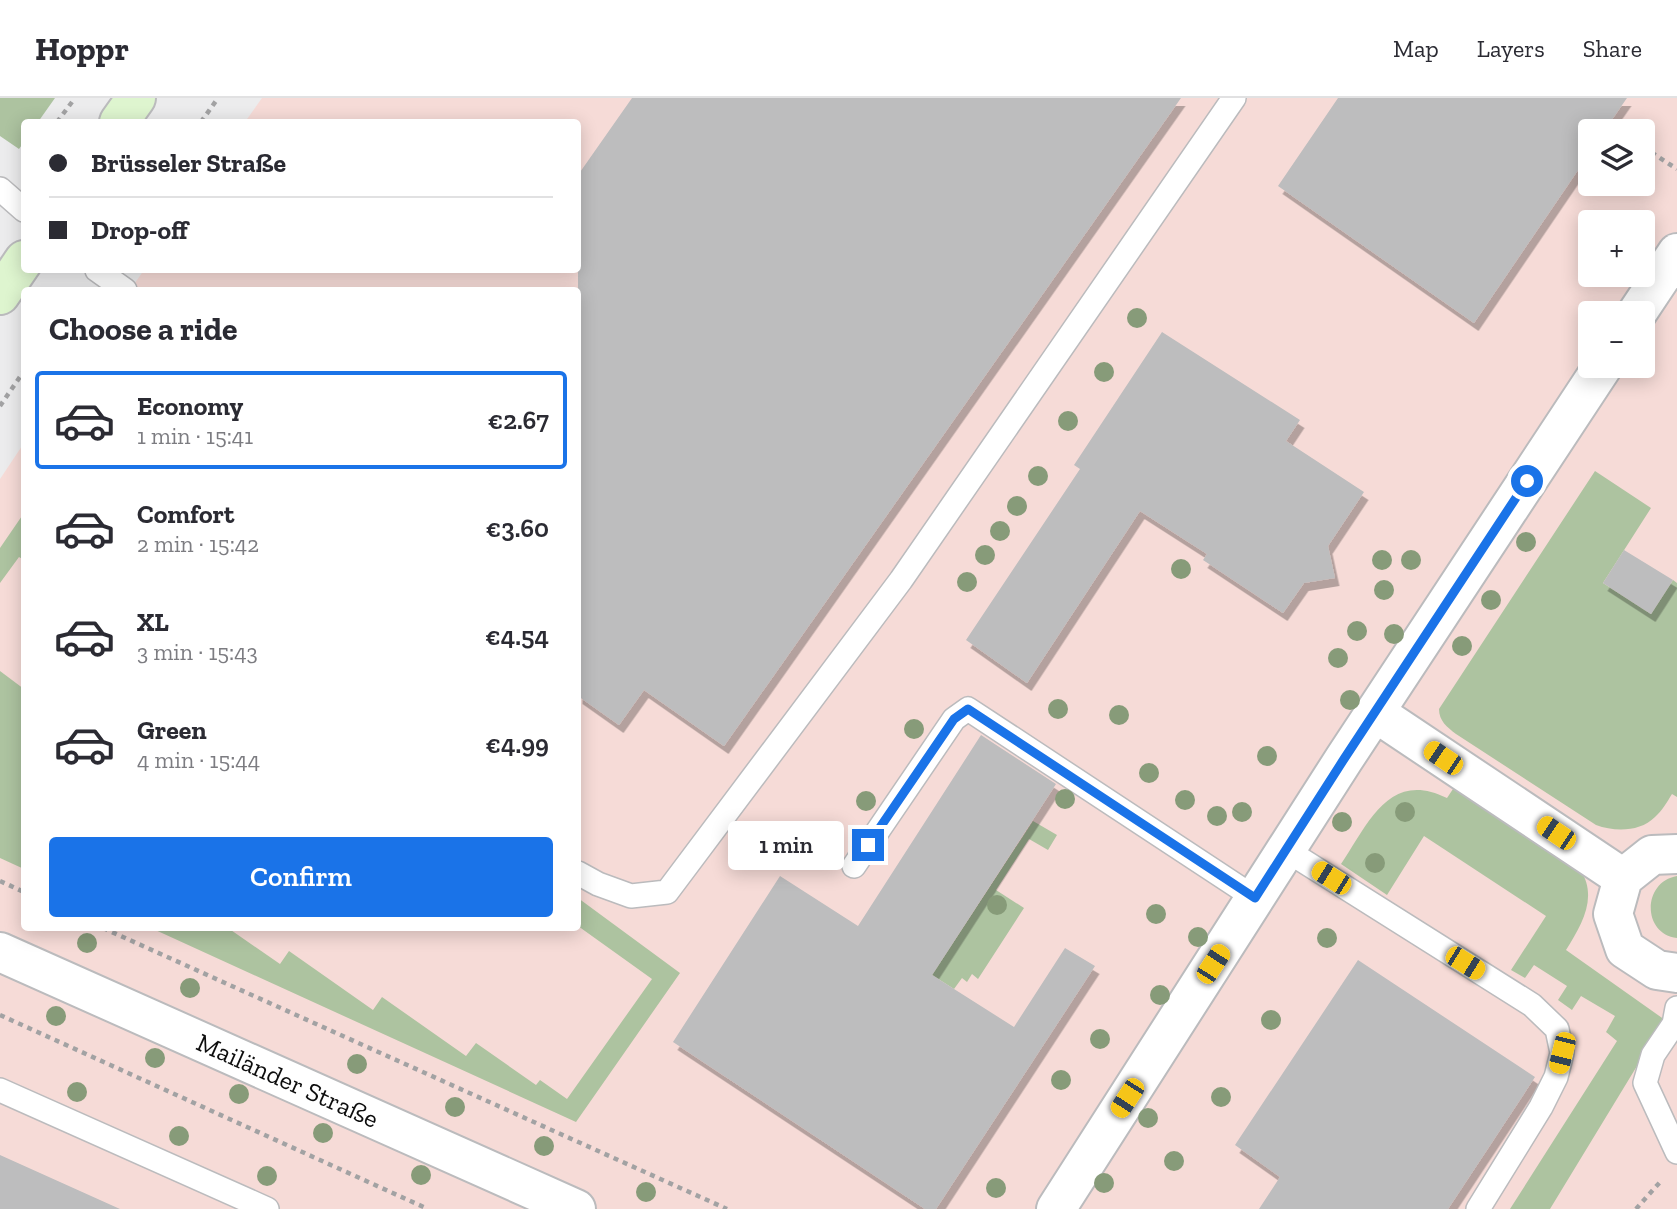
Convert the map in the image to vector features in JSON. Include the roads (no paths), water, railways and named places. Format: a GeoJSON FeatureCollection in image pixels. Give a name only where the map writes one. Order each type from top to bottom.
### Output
{"type":"FeatureCollection","features":[{"type":"Feature","properties":{"kind":"main road"},"geometry":{"type":"LineString","coordinates":[[121,119],[136,98]]}},
{"type":"Feature","properties":{"kind":"main road"},"geometry":{"type":"LineString","coordinates":[[0,295],[21,264]]}},
{"type":"Feature","properties":{"kind":"street"},"geometry":{"type":"LineString","coordinates":[[1648,301],[1672,273]]}},
{"type":"Feature","properties":{"kind":"street"},"geometry":{"type":"LineString","coordinates":[[1056,1209],[1344,759],[1595,378]]}},
{"type":"Feature","properties":{"kind":"street"},"geometry":{"type":"LineString","coordinates":[[1376,713],[1623,878]]}},
{"type":"Feature","properties":{"kind":"street"},"geometry":{"type":"LineString","coordinates":[[1677,854],[1652,855],[1623,878],[1613,914],[1625,949],[1657,970],[1677,973]]}},
{"type":"Feature","properties":{"kind":"street","name":"Mailänder Straße"},"geometry":{"type":"LineString","coordinates":[[0,952],[532,1200],[576,1209]]}},
{"type":"Feature","properties":{"kind":"lane"},"geometry":{"type":"LineString","coordinates":[[581,875],[631,896],[667,892],[901,580],[1234,98]]}},
{"type":"Feature","properties":{"kind":"lane"},"geometry":{"type":"LineString","coordinates":[[0,189],[21,207]]}},
{"type":"Feature","properties":{"kind":"lane"},"geometry":{"type":"LineString","coordinates":[[101,273],[121,287]]}},
{"type":"Feature","properties":{"kind":"lane"},"geometry":{"type":"LineString","coordinates":[[854,866],[954,719],[968,709],[1255,898]]}},
{"type":"Feature","properties":{"kind":"lane"},"geometry":{"type":"LineString","coordinates":[[1286,850],[1532,1005],[1557,1029],[1562,1053],[1556,1077],[1541,1107],[1478,1209]]}},
{"type":"Feature","properties":{"kind":"lane"},"geometry":{"type":"LineString","coordinates":[[1673,1162],[1645,1083],[1653,1055],[1674,1024],[1677,1008]]}},
{"type":"Feature","properties":{"kind":"lane"},"geometry":{"type":"LineString","coordinates":[[0,1090],[267,1209]]}}]}
